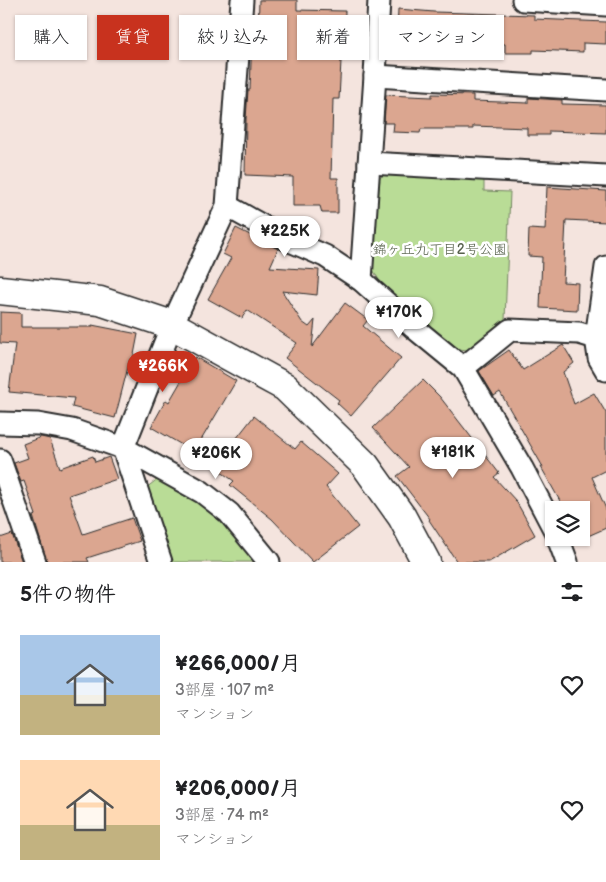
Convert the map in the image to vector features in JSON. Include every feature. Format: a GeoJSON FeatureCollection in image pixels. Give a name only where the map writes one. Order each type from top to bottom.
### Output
{"type":"FeatureCollection","features":[{"type":"Feature","properties":{"kind":"street"},"geometry":{"type":"LineString","coordinates":[[161,562],[122,448],[172,325],[228,206],[242,0]]}},
{"type":"Feature","properties":{"kind":"street"},"geometry":{"type":"LineString","coordinates":[[362,280],[379,0]]}},
{"type":"Feature","properties":{"kind":"street"},"geometry":{"type":"LineString","coordinates":[[523,0],[606,5]]}},
{"type":"Feature","properties":{"kind":"street"},"geometry":{"type":"LineString","coordinates":[[375,76],[606,90]]}},
{"type":"Feature","properties":{"kind":"street"},"geometry":{"type":"LineString","coordinates":[[369,163],[606,176]]}},
{"type":"Feature","properties":{"kind":"street"},"geometry":{"type":"LineString","coordinates":[[228,206],[288,240],[325,256],[362,280],[413,327],[463,368],[545,511]]}},
{"type":"Feature","properties":{"kind":"street"},"geometry":{"type":"LineString","coordinates":[[606,267],[599,358],[606,370]]}},
{"type":"Feature","properties":{"kind":"street"},"geometry":{"type":"LineString","coordinates":[[0,290],[100,301],[172,325],[285,387],[365,465],[402,517],[426,562]]}},
{"type":"Feature","properties":{"kind":"street"},"geometry":{"type":"LineString","coordinates":[[463,368],[510,330],[579,333],[601,339]]}},
{"type":"Feature","properties":{"kind":"street"},"geometry":{"type":"LineString","coordinates":[[0,422],[38,424],[72,430],[122,448],[202,492],[228,513],[269,562]]}},
{"type":"Feature","properties":{"kind":"street"},"geometry":{"type":"LineString","coordinates":[[0,460],[35,562]]}},
{"type":"Feature","properties":{"kind":"street"},"geometry":{"type":"LineString","coordinates":[[561,546],[567,562]]}},
{"type":"Feature","properties":{"kind":"green space","name":"錦ヶ丘九丁目2号公園"},"geometry":{"type":"Polygon","coordinates":[[[390,169],[484,175],[484,191],[510,192],[505,320],[467,350],[449,348],[383,287],[372,268],[380,178],[390,169]]]}},
{"type":"Feature","properties":{"kind":"green space"},"geometry":{"type":"Polygon","coordinates":[[[159,478],[193,497],[223,524],[256,562],[171,562],[146,488],[159,478]]]}},
{"type":"Feature","properties":{"kind":"building"},"geometry":{"type":"Polygon","coordinates":[[[259,0],[297,0],[297,10],[345,11],[345,15],[297,15],[297,60],[341,60],[339,99],[333,99],[331,178],[338,178],[338,213],[322,213],[320,206],[293,206],[293,177],[245,175],[246,119],[251,60],[287,60],[287,15],[259,15],[259,0]]]}},
{"type":"Feature","properties":{"kind":"building"},"geometry":{"type":"Polygon","coordinates":[[[398,9],[534,15],[534,19],[606,22],[606,44],[583,43],[583,52],[533,50],[533,53],[505,53],[504,15],[398,15],[398,9]]]}},
{"type":"Feature","properties":{"kind":"building"},"geometry":{"type":"Polygon","coordinates":[[[432,94],[473,95],[473,101],[528,103],[528,98],[562,100],[562,104],[606,105],[606,133],[549,131],[549,135],[527,135],[527,128],[473,126],[473,129],[421,129],[420,133],[393,132],[394,123],[384,123],[386,95],[432,97],[432,94]]]}},
{"type":"Feature","properties":{"kind":"building"},"geometry":{"type":"Polygon","coordinates":[[[547,187],[606,191],[606,222],[566,220],[563,282],[578,283],[577,310],[540,308],[542,257],[528,256],[529,229],[545,230],[547,187]]]}},
{"type":"Feature","properties":{"kind":"building"},"geometry":{"type":"Polygon","coordinates":[[[236,228],[278,249],[270,267],[319,270],[317,295],[282,291],[302,322],[309,327],[315,320],[312,347],[345,303],[368,320],[363,326],[401,358],[351,416],[337,403],[339,400],[285,358],[297,343],[247,310],[242,318],[208,299],[231,258],[223,254],[236,228]]]}},
{"type":"Feature","properties":{"kind":"building"},"geometry":{"type":"Polygon","coordinates":[[[0,312],[21,313],[21,327],[92,327],[92,325],[138,334],[133,360],[130,359],[115,418],[72,407],[74,398],[9,392],[15,344],[0,343],[0,312]]]}},
{"type":"Feature","properties":{"kind":"building"},"geometry":{"type":"Polygon","coordinates":[[[563,345],[574,363],[563,372],[574,404],[594,393],[606,413],[606,470],[592,477],[606,509],[606,528],[590,535],[590,501],[560,501],[541,467],[543,467],[500,392],[494,396],[479,371],[509,350],[523,370],[563,345]]]}},
{"type":"Feature","properties":{"kind":"building"},"geometry":{"type":"Polygon","coordinates":[[[195,357],[236,381],[194,452],[151,427],[166,400],[169,402],[195,357]]]}},
{"type":"Feature","properties":{"kind":"building"},"geometry":{"type":"Polygon","coordinates":[[[423,380],[440,397],[499,473],[494,477],[516,501],[535,535],[489,562],[457,562],[430,519],[397,476],[409,467],[373,428],[423,380]]]}},
{"type":"Feature","properties":{"kind":"building"},"geometry":{"type":"Polygon","coordinates":[[[254,416],[295,449],[301,442],[338,474],[326,487],[358,527],[313,562],[272,519],[230,485],[234,481],[214,467],[254,416]]]}},
{"type":"Feature","properties":{"kind":"building"},"geometry":{"type":"Polygon","coordinates":[[[41,437],[50,439],[60,468],[93,456],[95,462],[109,457],[117,479],[69,495],[83,534],[132,518],[140,541],[87,558],[89,562],[47,562],[33,516],[36,515],[24,481],[21,482],[14,463],[28,458],[23,444],[41,437]]]}},
{"type":"Feature","properties":{"kind":"building"},"geometry":{"type":"Polygon","coordinates":[[[12,534],[22,562],[0,562],[0,538],[12,534]]]}}]}
